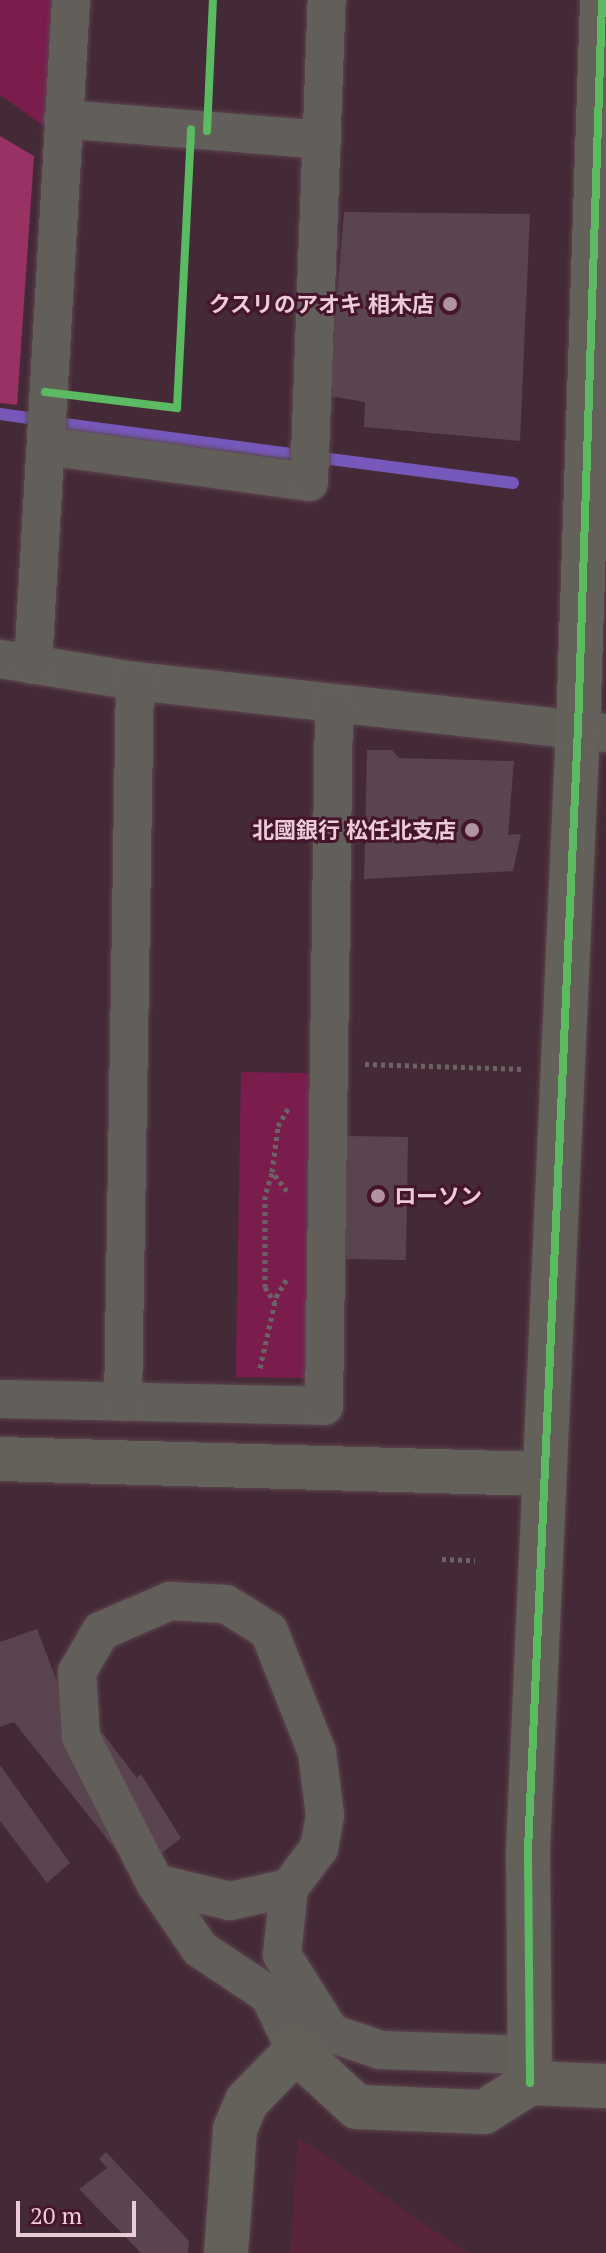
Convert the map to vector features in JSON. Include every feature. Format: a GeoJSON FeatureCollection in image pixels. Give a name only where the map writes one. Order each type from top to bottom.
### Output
{"type":"FeatureCollection","features":[{"type":"Feature","properties":{"kind":"street"},"geometry":{"type":"LineString","coordinates":[[71,0],[46,446],[16,662],[135,681],[334,706],[592,731]]}},
{"type":"Feature","properties":{"kind":"street"},"geometry":{"type":"LineString","coordinates":[[46,446],[309,482],[327,0]]}},
{"type":"Feature","properties":{"kind":"street"},"geometry":{"type":"LineString","coordinates":[[314,2042],[282,1955],[289,1888],[319,1848],[325,1815],[317,1752],[269,1631],[226,1604],[170,1601],[101,1631],[77,1672],[81,1737],[155,1883],[200,1949],[269,1995],[314,2042],[357,2107],[484,2112],[531,2069],[528,1850],[541,1474],[592,731],[602,0]]}},
{"type":"Feature","properties":{"kind":"street"},"geometry":{"type":"LineString","coordinates":[[63,119],[322,140]]}},
{"type":"Feature","properties":{"kind":"street"},"geometry":{"type":"LineString","coordinates":[[123,1402],[135,681]]}},
{"type":"Feature","properties":{"kind":"street"},"geometry":{"type":"LineString","coordinates":[[0,1399],[324,1406],[334,706]]}},
{"type":"Feature","properties":{"kind":"street"},"geometry":{"type":"LineString","coordinates":[[0,1459],[541,1474]]}},
{"type":"Feature","properties":{"kind":"street"},"geometry":{"type":"LineString","coordinates":[[155,1883],[230,1901],[289,1888]]}},
{"type":"Feature","properties":{"kind":"street"},"geometry":{"type":"LineString","coordinates":[[234,2247],[235,2129],[247,2101],[314,2042],[531,2069],[606,2086]]}},
{"type":"Feature","properties":{"kind":"path"},"geometry":{"type":"LineString","coordinates":[[329,1063],[524,1069]]}},
{"type":"Feature","properties":{"kind":"path"},"geometry":{"type":"LineString","coordinates":[[275,1303],[265,1287],[265,1196],[272,1172],[278,1126],[293,1101]]}},
{"type":"Feature","properties":{"kind":"path"},"geometry":{"type":"LineString","coordinates":[[272,1172],[289,1201]]}},
{"type":"Feature","properties":{"kind":"path"},"geometry":{"type":"LineString","coordinates":[[257,1405],[259,1369],[275,1303],[290,1274]]}},
{"type":"Feature","properties":{"kind":"path"},"geometry":{"type":"LineString","coordinates":[[442,1559],[475,1560]]}},
{"type":"Feature","properties":{"kind":"shaded area"},"geometry":{"type":"Polygon","coordinates":[[[0,0],[54,0],[45,127],[0,95],[0,0]]]}},
{"type":"Feature","properties":{"kind":"shaded area"},"geometry":{"type":"Polygon","coordinates":[[[0,136],[34,156],[17,405],[0,403],[0,136]]]}},
{"type":"Feature","properties":{"kind":"shaded area"},"geometry":{"type":"Polygon","coordinates":[[[241,1072],[315,1073],[310,1378],[236,1377],[241,1072]]]}},
{"type":"Feature","properties":{"kind":"shaded area"},"geometry":{"type":"Polygon","coordinates":[[[298,2137],[460,2248],[471,2253],[290,2253],[298,2137]]]}},
{"type":"Feature","properties":{"kind":"building"},"geometry":{"type":"Polygon","coordinates":[[[344,212],[530,214],[520,441],[364,427],[365,402],[329,396],[344,212]]]}},
{"type":"Feature","properties":{"kind":"building"},"geometry":{"type":"Polygon","coordinates":[[[367,750],[392,750],[399,758],[514,761],[508,835],[521,834],[513,871],[364,879],[367,750]]]}},
{"type":"Feature","properties":{"kind":"building","name":"ローソン"},"geometry":{"type":"Polygon","coordinates":[[[347,1136],[408,1137],[406,1260],[345,1259],[347,1136]]]}},
{"type":"Feature","properties":{"kind":"building"},"geometry":{"type":"Polygon","coordinates":[[[37,1629],[67,1708],[77,1700],[137,1778],[141,1774],[181,1838],[135,1874],[14,1722],[0,1727],[0,1642],[37,1629]]]}},
{"type":"Feature","properties":{"kind":"building"},"geometry":{"type":"Polygon","coordinates":[[[0,1765],[70,1863],[47,1883],[0,1821],[0,1765]]]}},
{"type":"Feature","properties":{"kind":"building"},"geometry":{"type":"Polygon","coordinates":[[[106,2152],[189,2241],[188,2253],[141,2253],[79,2189],[107,2168],[99,2159],[106,2152]]]}},
{"type":"Feature","properties":{"kind":"waterway"},"geometry":{"type":"LineString","coordinates":[[0,414],[27,418]]}},
{"type":"Feature","properties":{"kind":"waterway"},"geometry":{"type":"LineString","coordinates":[[57,423],[513,483]]}},
{"type":"Feature","properties":{"kind":"cycle path"},"geometry":{"type":"LineString","coordinates":[[207,131],[213,0]]}},
{"type":"Feature","properties":{"kind":"cycle path"},"geometry":{"type":"LineString","coordinates":[[530,2083],[528,1850],[578,729],[602,0]]}},
{"type":"Feature","properties":{"kind":"cycle path"},"geometry":{"type":"LineString","coordinates":[[45,392],[177,408],[191,129]]}},
{"type":"Feature","properties":{"kind":"place","name":"クスリのアオキ 相木店"},"geometry":{"type":"Point","coordinates":[450,304]}},
{"type":"Feature","properties":{"kind":"place","name":"北國銀行 松任北支店"},"geometry":{"type":"Point","coordinates":[472,830]}},
{"type":"Feature","properties":{"kind":"place","name":"ローソン"},"geometry":{"type":"Point","coordinates":[378,1196]}}]}
